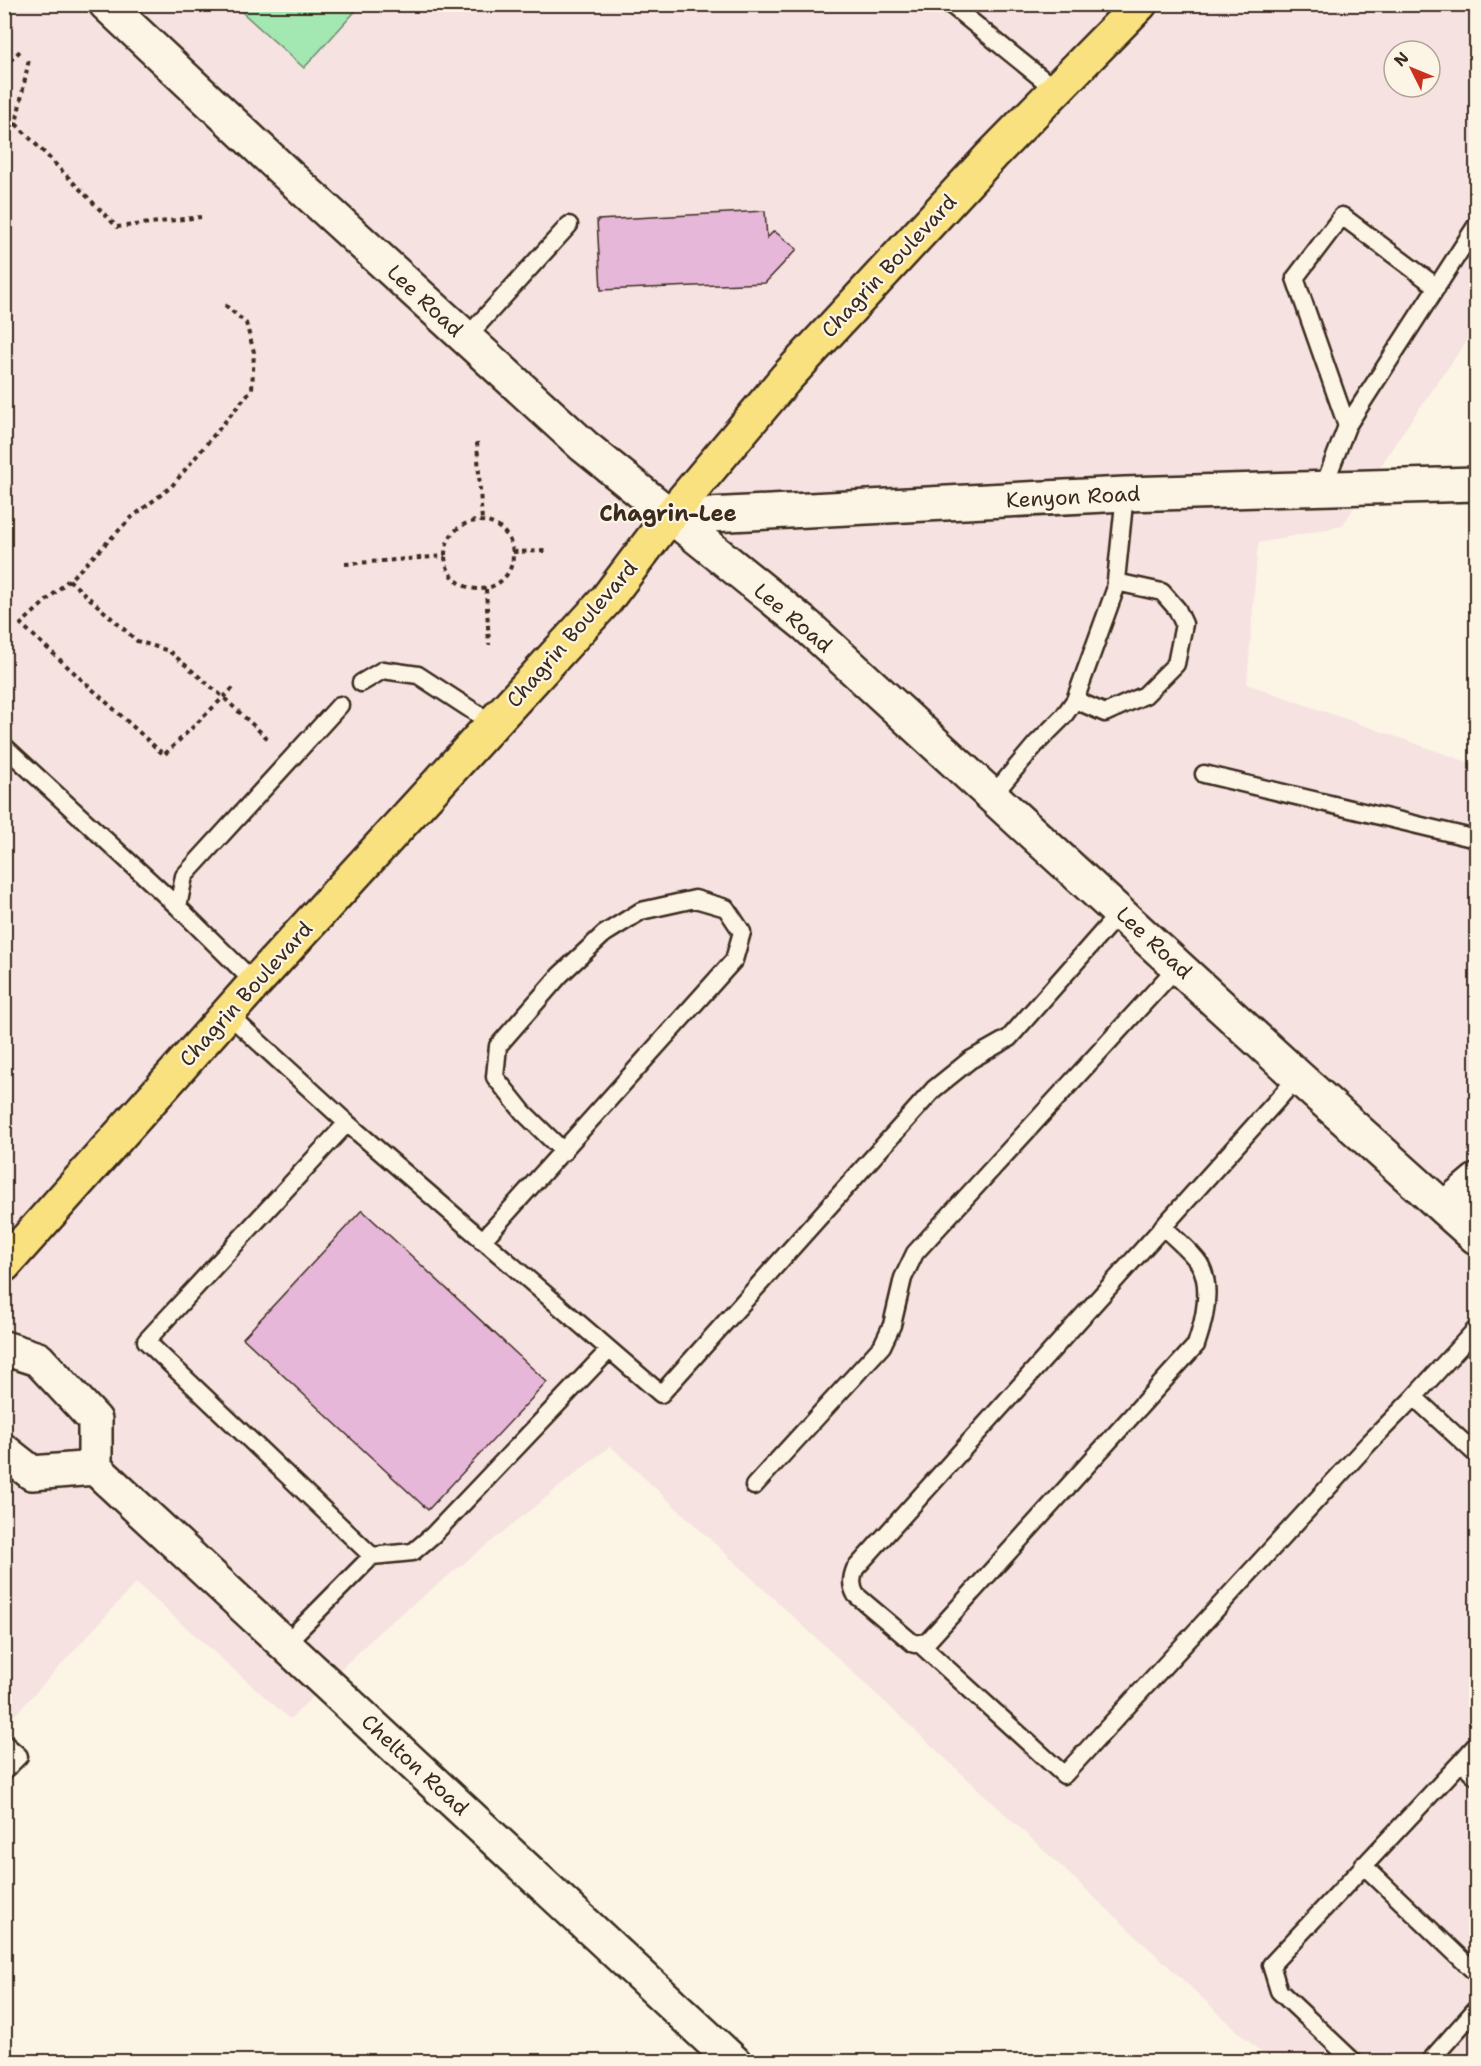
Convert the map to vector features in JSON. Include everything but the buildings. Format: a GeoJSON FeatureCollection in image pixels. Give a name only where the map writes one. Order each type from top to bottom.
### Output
{"type":"FeatureCollection","features":[{"type":"Feature","properties":{"kind":"main road","name":"Chagrin Boulevard"},"geometry":{"type":"LineString","coordinates":[[4,1264],[255,983],[606,600],[669,517],[786,378],[992,154],[1140,4]]}},
{"type":"Feature","properties":{"kind":"street","name":"Lee Road"},"geometry":{"type":"LineString","coordinates":[[106,4],[465,339],[603,464],[807,626],[1298,1077],[1476,1236]]}},
{"type":"Feature","properties":{"kind":"street","name":"Kenyon Road"},"geometry":{"type":"LineString","coordinates":[[669,517],[1125,494],[1476,484]]}},
{"type":"Feature","properties":{"kind":"street"},"geometry":{"type":"LineString","coordinates":[[1444,1208],[1476,1181]]}},
{"type":"Feature","properties":{"kind":"street"},"geometry":{"type":"LineString","coordinates":[[4,1348],[38,1359],[95,1420],[95,1468],[32,1473],[4,1451]]}},
{"type":"Feature","properties":{"kind":"street","name":"Chelton Road"},"geometry":{"type":"LineString","coordinates":[[95,1468],[734,2061]]}},
{"type":"Feature","properties":{"kind":"lane"},"geometry":{"type":"LineString","coordinates":[[950,4],[1056,90]]}},
{"type":"Feature","properties":{"kind":"lane"},"geometry":{"type":"LineString","coordinates":[[1347,426],[1295,278],[1342,216],[1437,287]]}},
{"type":"Feature","properties":{"kind":"lane"},"geometry":{"type":"LineString","coordinates":[[465,339],[569,225]]}},
{"type":"Feature","properties":{"kind":"lane"},"geometry":{"type":"LineString","coordinates":[[1323,488],[1347,426],[1476,226]]}},
{"type":"Feature","properties":{"kind":"lane"},"geometry":{"type":"LineString","coordinates":[[992,796],[1076,700],[1116,582],[1125,494]]}},
{"type":"Feature","properties":{"kind":"lane"},"geometry":{"type":"LineString","coordinates":[[1076,700],[1105,713],[1145,695],[1176,664],[1184,624],[1177,609],[1162,592],[1116,582]]}},
{"type":"Feature","properties":{"kind":"lane"},"geometry":{"type":"LineString","coordinates":[[361,683],[384,670],[418,675],[493,724]]}},
{"type":"Feature","properties":{"kind":"lane"},"geometry":{"type":"LineString","coordinates":[[178,907],[184,876],[339,705]]}},
{"type":"Feature","properties":{"kind":"lane"},"geometry":{"type":"LineString","coordinates":[[4,746],[178,907],[255,983]]}},
{"type":"Feature","properties":{"kind":"lane"},"geometry":{"type":"LineString","coordinates":[[1204,774],[1476,839]]}},
{"type":"Feature","properties":{"kind":"lane"},"geometry":{"type":"LineString","coordinates":[[482,1241],[564,1152],[734,960],[742,932],[726,908],[695,899],[641,911],[604,934],[560,975],[498,1046],[495,1077],[523,1112],[564,1152]]}},
{"type":"Feature","properties":{"kind":"lane"},"geometry":{"type":"LineString","coordinates":[[228,1014],[347,1123],[661,1394],[934,1089],[970,1060],[1009,1038],[1120,912]]}},
{"type":"Feature","properties":{"kind":"lane"},"geometry":{"type":"LineString","coordinates":[[754,1486],[882,1346],[892,1325],[903,1278],[915,1253],[1178,966]]}},
{"type":"Feature","properties":{"kind":"lane"},"geometry":{"type":"LineString","coordinates":[[1163,1226],[1199,1264],[1205,1286],[1205,1321],[1196,1345],[927,1642],[914,1644],[856,1595],[852,1588],[855,1569],[1163,1226],[1298,1077]]}},
{"type":"Feature","properties":{"kind":"lane"},"geometry":{"type":"LineString","coordinates":[[347,1123],[146,1341],[372,1556]]}},
{"type":"Feature","properties":{"kind":"lane"},"geometry":{"type":"LineString","coordinates":[[920,1644],[1064,1775],[1476,1329]]}},
{"type":"Feature","properties":{"kind":"lane"},"geometry":{"type":"LineString","coordinates":[[285,1644],[372,1556],[413,1552],[609,1350]]}},
{"type":"Feature","properties":{"kind":"lane"},"geometry":{"type":"LineString","coordinates":[[1414,1397],[1476,1454]]}},
{"type":"Feature","properties":{"kind":"lane"},"geometry":{"type":"LineString","coordinates":[[4,1743],[19,1756],[4,1771]]}},
{"type":"Feature","properties":{"kind":"lane"},"geometry":{"type":"LineString","coordinates":[[1354,2061],[1279,1991],[1271,1965],[1476,1745]]}},
{"type":"Feature","properties":{"kind":"lane"},"geometry":{"type":"LineString","coordinates":[[1461,1762],[1476,1776]]}},
{"type":"Feature","properties":{"kind":"lane"},"geometry":{"type":"LineString","coordinates":[[1363,1865],[1476,1973]]}},
{"type":"Feature","properties":{"kind":"lane"},"geometry":{"type":"LineString","coordinates":[[1429,2061],[1476,2009]]}},
{"type":"Feature","properties":{"kind":"path"},"geometry":{"type":"LineString","coordinates":[[4,67],[20,51]]}},
{"type":"Feature","properties":{"kind":"path"},"geometry":{"type":"LineString","coordinates":[[16,124],[29,59]]}},
{"type":"Feature","properties":{"kind":"path"},"geometry":{"type":"LineString","coordinates":[[4,126],[16,124]]}},
{"type":"Feature","properties":{"kind":"path"},"geometry":{"type":"LineString","coordinates":[[16,124],[117,227],[201,217]]}},
{"type":"Feature","properties":{"kind":"path"},"geometry":{"type":"LineString","coordinates":[[225,305],[246,323],[254,352],[252,389],[171,487],[131,518],[21,624],[164,755],[233,688]]}},
{"type":"Feature","properties":{"kind":"path"},"geometry":{"type":"LineString","coordinates":[[477,442],[482,521]]}},
{"type":"Feature","properties":{"kind":"path"},"geometry":{"type":"LineString","coordinates":[[482,521],[507,534],[513,552],[510,571],[495,586],[486,589],[474,589],[463,585],[453,578],[447,568],[447,545],[452,535],[460,527],[482,521]]}},
{"type":"Feature","properties":{"kind":"path"},"geometry":{"type":"LineString","coordinates":[[513,552],[548,551]]}},
{"type":"Feature","properties":{"kind":"path"},"geometry":{"type":"LineString","coordinates":[[345,564],[446,556]]}},
{"type":"Feature","properties":{"kind":"path"},"geometry":{"type":"LineString","coordinates":[[69,580],[137,641],[169,651],[272,742]]}},
{"type":"Feature","properties":{"kind":"path"},"geometry":{"type":"LineString","coordinates":[[486,589],[489,645]]}},
{"type":"Feature","properties":{"kind":"shaded area"},"geometry":{"type":"Polygon","coordinates":[[[5,5],[1476,5],[1476,328],[1400,436],[1342,526],[1258,543],[1247,684],[1476,765],[1476,2061],[1270,2061],[610,1446],[381,1630],[290,1719],[136,1583],[5,1726],[5,5]]]}},
{"type":"Feature","properties":{"kind":"green space"},"geometry":{"type":"Polygon","coordinates":[[[234,5],[361,5],[304,68],[234,5]]]}},
{"type":"Feature","properties":{"kind":"district","name":"Chagrin-Lee"},"geometry":{"type":"Point","coordinates":[668,513]}}]}
